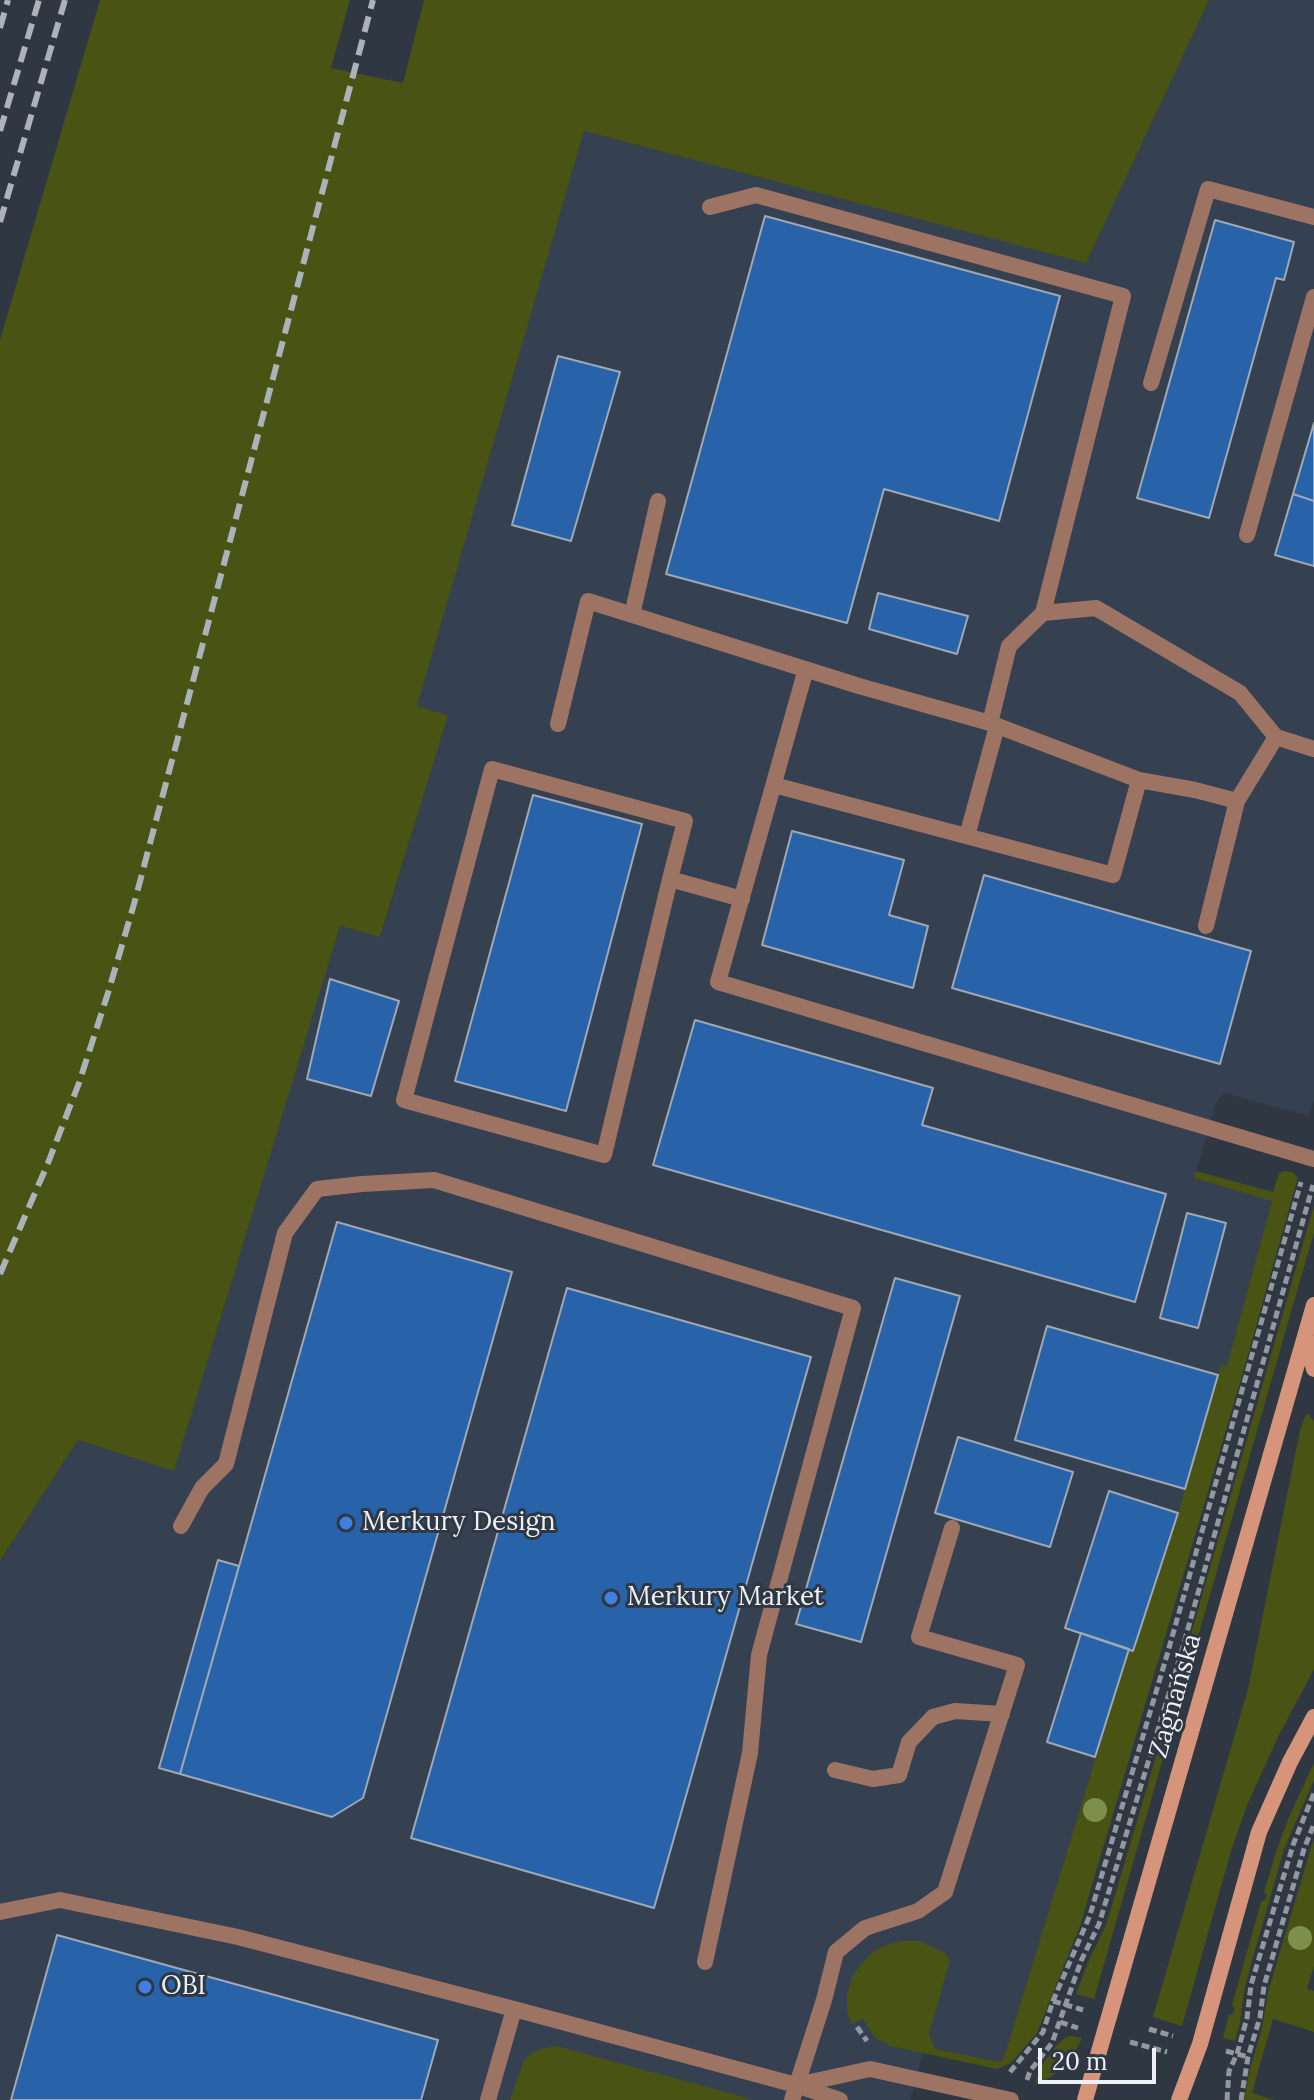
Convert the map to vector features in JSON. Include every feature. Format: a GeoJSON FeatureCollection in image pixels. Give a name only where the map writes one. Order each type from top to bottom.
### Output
{"type":"FeatureCollection","features":[{"type":"Feature","properties":{"kind":"main road","name":"Zagnańska"},"geometry":{"type":"LineString","coordinates":[[1085,2100],[1314,1305]]}},
{"type":"Feature","properties":{"kind":"main road"},"geometry":{"type":"LineString","coordinates":[[1305,1335],[1314,1369]]}},
{"type":"Feature","properties":{"kind":"main road"},"geometry":{"type":"LineString","coordinates":[[1179,2100],[1200,2044],[1259,1832],[1314,1717]]}},
{"type":"Feature","properties":{"kind":"lane"},"geometry":{"type":"LineString","coordinates":[[1151,383],[1208,189],[1314,217]]}},
{"type":"Feature","properties":{"kind":"lane"},"geometry":{"type":"LineString","coordinates":[[710,207],[756,195],[1123,296],[1043,613],[1009,646],[967,836]]}},
{"type":"Feature","properties":{"kind":"lane"},"geometry":{"type":"LineString","coordinates":[[1247,535],[1314,297]]}},
{"type":"Feature","properties":{"kind":"lane"},"geometry":{"type":"LineString","coordinates":[[632,615],[658,501]]}},
{"type":"Feature","properties":{"kind":"lane"},"geometry":{"type":"LineString","coordinates":[[558,724],[588,601],[993,724],[1139,780],[1237,801]]}},
{"type":"Feature","properties":{"kind":"lane"},"geometry":{"type":"LineString","coordinates":[[1043,613],[1096,608],[1240,693],[1276,737],[1314,749]]}},
{"type":"Feature","properties":{"kind":"lane"},"geometry":{"type":"LineString","coordinates":[[806,669],[718,982],[1314,1159]]}},
{"type":"Feature","properties":{"kind":"lane"},"geometry":{"type":"LineString","coordinates":[[1206,926],[1237,801],[1276,737]]}},
{"type":"Feature","properties":{"kind":"lane"},"geometry":{"type":"LineString","coordinates":[[492,769],[685,821],[670,879],[604,1155],[404,1100],[492,769]]}},
{"type":"Feature","properties":{"kind":"lane"},"geometry":{"type":"LineString","coordinates":[[774,785],[1113,875],[1139,780]]}},
{"type":"Feature","properties":{"kind":"lane"},"geometry":{"type":"LineString","coordinates":[[670,879],[742,899]]}},
{"type":"Feature","properties":{"kind":"lane"},"geometry":{"type":"LineString","coordinates":[[181,1526],[202,1488],[226,1464],[285,1233],[317,1189],[434,1180],[853,1308],[759,1655],[750,1753],[705,1962]]}},
{"type":"Feature","properties":{"kind":"lane"},"geometry":{"type":"LineString","coordinates":[[794,2093],[836,1952],[865,1928],[918,1911],[945,1892],[1017,1665],[919,1637],[952,1528]]}},
{"type":"Feature","properties":{"kind":"lane"},"geometry":{"type":"LineString","coordinates":[[835,1770],[873,1779],[899,1775],[909,1742],[933,1717],[955,1711],[1002,1714]]}},
{"type":"Feature","properties":{"kind":"lane"},"geometry":{"type":"LineString","coordinates":[[0,1912],[60,1900],[238,1937],[514,2009],[794,2093],[840,2100]]}},
{"type":"Feature","properties":{"kind":"lane"},"geometry":{"type":"LineString","coordinates":[[488,2100],[514,2009]]}},
{"type":"Feature","properties":{"kind":"lane"},"geometry":{"type":"LineString","coordinates":[[794,2093],[870,2069],[1011,2100]]}},
{"type":"Feature","properties":{"kind":"path"},"geometry":{"type":"LineString","coordinates":[[1006,2079],[1043,2032],[1090,1915],[1301,1180]]}},
{"type":"Feature","properties":{"kind":"path"},"geometry":{"type":"LineString","coordinates":[[1025,2087],[1030,2071],[1052,2043],[1069,2006],[1081,1961],[1099,1924],[1180,1657],[1310,1193]]}},
{"type":"Feature","properties":{"kind":"path"},"geometry":{"type":"LineString","coordinates":[[1227,2100],[1229,2071],[1247,2018],[1253,1978],[1293,1845],[1314,1793]]}},
{"type":"Feature","properties":{"kind":"path"},"geometry":{"type":"LineString","coordinates":[[1241,2100],[1264,1986],[1314,1824]]}},
{"type":"Feature","properties":{"kind":"path"},"geometry":{"type":"LineString","coordinates":[[1053,2001],[1069,2006]]}},
{"type":"Feature","properties":{"kind":"path"},"geometry":{"type":"LineString","coordinates":[[1060,2022],[1086,2030]]}},
{"type":"Feature","properties":{"kind":"path"},"geometry":{"type":"LineString","coordinates":[[1149,2029],[1178,2038]]}},
{"type":"Feature","properties":{"kind":"path"},"geometry":{"type":"LineString","coordinates":[[1144,2046],[1171,2053]]}},
{"type":"Feature","properties":{"kind":"path"},"geometry":{"type":"LineString","coordinates":[[1234,2054],[1248,2057]]}},
{"type":"Feature","properties":{"kind":"shaded area"},"geometry":{"type":"Polygon","coordinates":[[[1209,0],[1314,0],[1314,1100],[1309,1116],[1225,1093],[1217,1100],[1194,1178],[1272,1200],[1227,1367],[1221,1365],[1178,1513],[1133,1651],[1129,1649],[1004,2057],[1000,2062],[935,2050],[928,2035],[910,2100],[0,2100],[0,1562],[78,1440],[174,1471],[340,926],[381,936],[448,716],[416,707],[584,131],[1086,262],[1209,0]]]}},
{"type":"Feature","properties":{"kind":"green space"},"geometry":{"type":"Polygon","coordinates":[[[100,0],[350,0],[331,68],[403,83],[424,0],[1209,0],[1086,263],[584,131],[417,706],[448,716],[380,937],[340,926],[174,1471],[78,1440],[0,1561],[0,340],[100,0]]]}},
{"type":"Feature","properties":{"kind":"green space"},"geometry":{"type":"Polygon","coordinates":[[[1196,1171],[1273,1192],[1279,1173],[1292,1172],[1298,1177],[1080,1926],[1037,2033],[1011,2063],[997,2069],[890,2046],[875,2038],[863,2019],[851,2024],[847,1993],[852,1977],[873,1952],[888,1944],[919,1941],[945,1953],[950,1960],[929,2034],[935,2049],[1000,2062],[1004,2057],[1129,1649],[1133,1650],[1178,1513],[1221,1365],[1227,1366],[1272,1201],[1194,1178],[1196,1171]]]}},
{"type":"Feature","properties":{"kind":"green space"},"geometry":{"type":"Polygon","coordinates":[[[1314,1205],[1314,1232],[1094,1999],[1076,1994],[1106,1925],[1314,1205]]]}},
{"type":"Feature","properties":{"kind":"green space"},"geometry":{"type":"Polygon","coordinates":[[[1306,1414],[1314,1421],[1314,1669],[1248,1803],[1231,1851],[1182,2026],[1153,2017],[1248,1689],[1300,1430],[1306,1414]]]}},
{"type":"Feature","properties":{"kind":"green space"},"geometry":{"type":"Polygon","coordinates":[[[1314,1763],[1314,1780],[1284,1849],[1251,1964],[1235,2041],[1223,2038],[1229,2015],[1235,2009],[1232,2005],[1261,1902],[1267,1895],[1264,1892],[1278,1846],[1314,1763]]]}},
{"type":"Feature","properties":{"kind":"green space"},"geometry":{"type":"Polygon","coordinates":[[[1314,1838],[1314,1966],[1307,1989],[1314,1991],[1314,2032],[1273,2019],[1252,2093],[1274,2100],[1244,2100],[1268,1992],[1314,1838]]]}},
{"type":"Feature","properties":{"kind":"green space"},"geometry":{"type":"Polygon","coordinates":[[[1071,2036],[1082,2038],[1073,2056],[1051,2077],[1035,2084],[1042,2065],[1057,2045],[1071,2036]]]}},
{"type":"Feature","properties":{"kind":"green space"},"geometry":{"type":"Polygon","coordinates":[[[556,2046],[750,2100],[510,2100],[524,2060],[533,2052],[556,2046]]]}},
{"type":"Feature","properties":{"kind":"building"},"geometry":{"type":"Polygon","coordinates":[[[765,216],[1060,296],[999,521],[884,489],[847,623],[666,574],[765,216]]]}},
{"type":"Feature","properties":{"kind":"building"},"geometry":{"type":"Polygon","coordinates":[[[1215,220],[1294,242],[1284,280],[1276,278],[1209,518],[1137,498],[1215,220]]]}},
{"type":"Feature","properties":{"kind":"building"},"geometry":{"type":"Polygon","coordinates":[[[558,356],[620,372],[571,541],[512,525],[558,356]]]}},
{"type":"Feature","properties":{"kind":"building"},"geometry":{"type":"Polygon","coordinates":[[[1314,423],[1314,501],[1293,494],[1314,423]]]}},
{"type":"Feature","properties":{"kind":"building"},"geometry":{"type":"Polygon","coordinates":[[[1293,494],[1314,501],[1314,566],[1275,555],[1293,494]]]}},
{"type":"Feature","properties":{"kind":"building"},"geometry":{"type":"Polygon","coordinates":[[[878,593],[968,616],[957,654],[869,629],[878,593]]]}},
{"type":"Feature","properties":{"kind":"building"},"geometry":{"type":"Polygon","coordinates":[[[533,795],[642,824],[566,1111],[455,1081],[533,795]]]}},
{"type":"Feature","properties":{"kind":"building"},"geometry":{"type":"Polygon","coordinates":[[[792,831],[904,860],[889,915],[928,926],[913,988],[762,945],[792,831]]]}},
{"type":"Feature","properties":{"kind":"building"},"geometry":{"type":"Polygon","coordinates":[[[984,875],[1251,951],[1220,1064],[952,988],[984,875]]]}},
{"type":"Feature","properties":{"kind":"building"},"geometry":{"type":"Polygon","coordinates":[[[330,979],[399,1001],[371,1096],[307,1079],[330,979]]]}},
{"type":"Feature","properties":{"kind":"building"},"geometry":{"type":"Polygon","coordinates":[[[695,1020],[933,1088],[922,1125],[1166,1194],[1135,1302],[653,1165],[695,1020]]]}},
{"type":"Feature","properties":{"kind":"building"},"geometry":{"type":"Polygon","coordinates":[[[1187,1213],[1226,1223],[1198,1328],[1160,1318],[1187,1213]]]}},
{"type":"Feature","properties":{"kind":"building","name":"Merkury Design"},"geometry":{"type":"Polygon","coordinates":[[[337,1222],[512,1272],[363,1798],[332,1817],[180,1774],[337,1222]]]}},
{"type":"Feature","properties":{"kind":"building"},"geometry":{"type":"Polygon","coordinates":[[[895,1278],[960,1296],[861,1642],[796,1624],[895,1278]]]}},
{"type":"Feature","properties":{"kind":"building","name":"Merkury Market"},"geometry":{"type":"Polygon","coordinates":[[[567,1288],[811,1357],[654,1908],[411,1838],[567,1288]]]}},
{"type":"Feature","properties":{"kind":"building"},"geometry":{"type":"Polygon","coordinates":[[[1047,1326],[1218,1375],[1185,1489],[1015,1440],[1047,1326]]]}},
{"type":"Feature","properties":{"kind":"building"},"geometry":{"type":"Polygon","coordinates":[[[958,1437],[1073,1472],[1050,1547],[935,1513],[958,1437]]]}},
{"type":"Feature","properties":{"kind":"building"},"geometry":{"type":"Polygon","coordinates":[[[1109,1491],[1178,1513],[1133,1651],[1065,1628],[1109,1491]]]}},
{"type":"Feature","properties":{"kind":"building"},"geometry":{"type":"Polygon","coordinates":[[[218,1560],[239,1566],[180,1774],[159,1768],[218,1560]]]}},
{"type":"Feature","properties":{"kind":"building"},"geometry":{"type":"Polygon","coordinates":[[[1081,1633],[1129,1649],[1095,1757],[1047,1742],[1081,1633]]]}},
{"type":"Feature","properties":{"kind":"building","name":"OBI"},"geometry":{"type":"Polygon","coordinates":[[[57,1935],[438,2040],[421,2100],[11,2100],[57,1935]]]}},
{"type":"Feature","properties":{"kind":"railway"},"geometry":{"type":"LineString","coordinates":[[0,28],[8,0]]}},
{"type":"Feature","properties":{"kind":"railway"},"geometry":{"type":"LineString","coordinates":[[0,131],[39,0]]}},
{"type":"Feature","properties":{"kind":"railway"},"geometry":{"type":"LineString","coordinates":[[0,222],[65,0]]}},
{"type":"Feature","properties":{"kind":"railway"},"geometry":{"type":"LineString","coordinates":[[0,1274],[79,1083],[108,993],[373,0]]}},
{"type":"Feature","properties":{"kind":"place","name":"Merkury Design"},"geometry":{"type":"Point","coordinates":[346,1523]}},
{"type":"Feature","properties":{"kind":"place","name":"Merkury Market"},"geometry":{"type":"Point","coordinates":[611,1598]}},
{"type":"Feature","properties":{"kind":"place","name":"OBI"},"geometry":{"type":"Point","coordinates":[145,1987]}}]}
